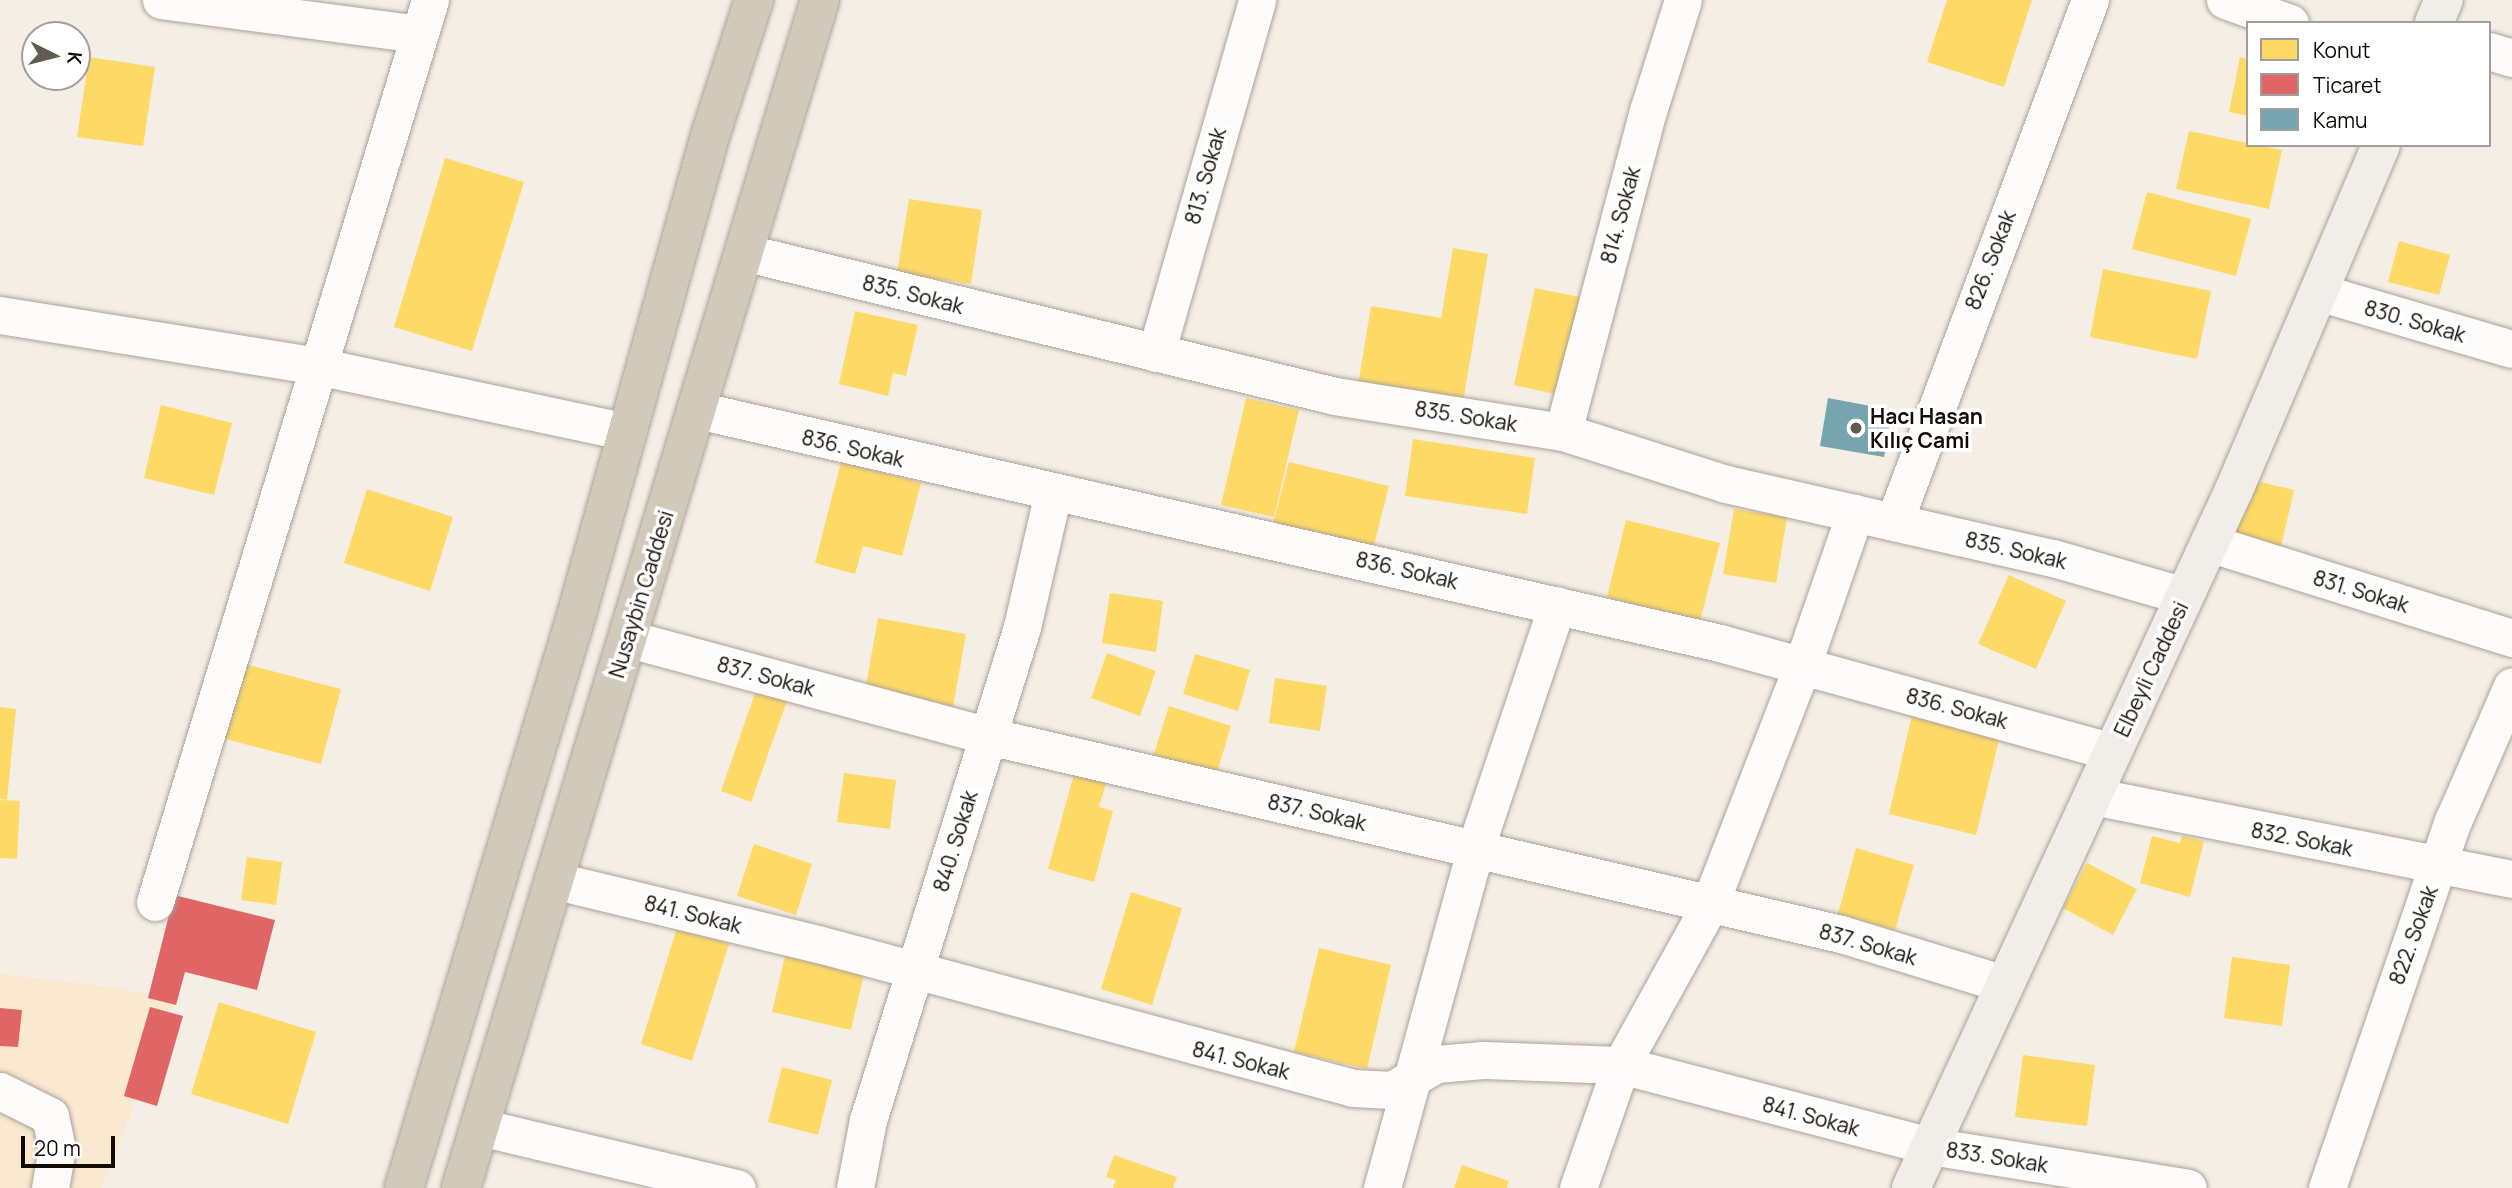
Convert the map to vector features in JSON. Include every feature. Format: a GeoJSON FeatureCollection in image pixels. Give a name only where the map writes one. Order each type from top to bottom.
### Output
{"type":"FeatureCollection","features":[{"type":"Feature","properties":{"kind":"highway"},"geometry":{"type":"LineString","coordinates":[[710,136],[738,0]]}},
{"type":"Feature","properties":{"kind":"highway"},"geometry":{"type":"LineString","coordinates":[[404,1188],[575,620],[710,136],[754,0]]}},
{"type":"Feature","properties":{"kind":"highway","name":"Nusaybin Caddesi"},"geometry":{"type":"LineString","coordinates":[[461,1188],[820,0]]}},
{"type":"Feature","properties":{"kind":"highway"},"geometry":{"type":"LineString","coordinates":[[743,252],[843,0]]}},
{"type":"Feature","properties":{"kind":"street"},"geometry":{"type":"LineString","coordinates":[[161,0],[419,34]]}},
{"type":"Feature","properties":{"kind":"street"},"geometry":{"type":"LineString","coordinates":[[155,902],[430,0]]}},
{"type":"Feature","properties":{"kind":"street","name":"813. Sokak"},"geometry":{"type":"LineString","coordinates":[[1156,353],[1257,0]]}},
{"type":"Feature","properties":{"kind":"street","name":"814. Sokak"},"geometry":{"type":"LineString","coordinates":[[1563,432],[1648,111],[1683,0]]}},
{"type":"Feature","properties":{"kind":"street","name":"826. Sokak"},"geometry":{"type":"LineString","coordinates":[[1894,522],[2090,0]]}},
{"type":"Feature","properties":{"kind":"street"},"geometry":{"type":"LineString","coordinates":[[2225,0],[2284,21]]}},
{"type":"Feature","properties":{"kind":"street"},"geometry":{"type":"LineString","coordinates":[[2435,21],[2444,0]]}},
{"type":"Feature","properties":{"kind":"street"},"geometry":{"type":"LineString","coordinates":[[2491,52],[2512,58]]}},
{"type":"Feature","properties":{"kind":"street","name":"Elbeyli Caddesi"},"geometry":{"type":"LineString","coordinates":[[1911,1188],[2209,543],[2380,147]]}},
{"type":"Feature","properties":{"kind":"street","name":"835. Sokak"},"geometry":{"type":"LineString","coordinates":[[743,252],[1335,396],[1563,432],[1726,484],[2053,558],[2185,596]]}},
{"type":"Feature","properties":{"kind":"street","name":"830. Sokak"},"geometry":{"type":"LineString","coordinates":[[2318,292],[2512,349]]}},
{"type":"Feature","properties":{"kind":"street"},"geometry":{"type":"LineString","coordinates":[[0,315],[317,366],[627,432]]}},
{"type":"Feature","properties":{"kind":"street","name":"836. Sokak"},"geometry":{"type":"LineString","coordinates":[[697,410],[1053,494],[1557,605],[1802,666],[2112,752]]}},
{"type":"Feature","properties":{"kind":"street","name":"840. Sokak"},"geometry":{"type":"LineString","coordinates":[[855,1188],[868,1120],[1022,627],[1053,494]]}},
{"type":"Feature","properties":{"kind":"street"},"geometry":{"type":"LineString","coordinates":[[1577,1188],[1621,1065],[1709,906],[1802,666],[1855,513]]}},
{"type":"Feature","properties":{"kind":"street","name":"831. Sokak"},"geometry":{"type":"LineString","coordinates":[[2209,543],[2512,638]]}},
{"type":"Feature","properties":{"kind":"street"},"geometry":{"type":"LineString","coordinates":[[1381,1188],[1415,1077],[1476,846],[1557,605]]}},
{"type":"Feature","properties":{"kind":"street","name":"837. Sokak"},"geometry":{"type":"LineString","coordinates":[[629,639],[988,736],[1476,846],[1709,906],[1841,934],[2005,984]]}},
{"type":"Feature","properties":{"kind":"street","name":"822. Sokak"},"geometry":{"type":"LineString","coordinates":[[2327,1188],[2437,866],[2512,686]]}},
{"type":"Feature","properties":{"kind":"street","name":"832. Sokak"},"geometry":{"type":"LineString","coordinates":[[2092,796],[2512,879]]}},
{"type":"Feature","properties":{"kind":"street","name":"841. Sokak"},"geometry":{"type":"LineString","coordinates":[[553,880],[818,944],[914,973],[1353,1088],[1392,1090],[1436,1064],[1483,1060],[1621,1065],[1930,1146]]}},
{"type":"Feature","properties":{"kind":"street"},"geometry":{"type":"LineString","coordinates":[[0,1091],[50,1116],[57,1148],[50,1188]]}},
{"type":"Feature","properties":{"kind":"street"},"geometry":{"type":"LineString","coordinates":[[480,1127],[737,1188]]}},
{"type":"Feature","properties":{"kind":"street","name":"833. Sokak"},"geometry":{"type":"LineString","coordinates":[[1930,1146],[2188,1188]]}},
{"type":"Feature","properties":{"kind":"shaded area"},"geometry":{"type":"Polygon","coordinates":[[[0,974],[118,988],[175,1001],[101,1188],[0,1188],[0,974]]]}},
{"type":"Feature","properties":{"kind":"building: Konut"},"geometry":{"type":"Polygon","coordinates":[[[1947,0],[2032,0],[2004,87],[1927,62],[1947,0]]]}},
{"type":"Feature","properties":{"kind":"building: Konut"},"geometry":{"type":"Polygon","coordinates":[[[91,57],[155,67],[143,146],[77,137],[84,91],[91,91],[91,57]]]}},
{"type":"Feature","properties":{"kind":"building: Konut"},"geometry":{"type":"Polygon","coordinates":[[[2240,57],[2246,58],[2246,116],[2229,112],[2240,57]]]}},
{"type":"Feature","properties":{"kind":"building: Konut"},"geometry":{"type":"Polygon","coordinates":[[[2189,131],[2246,143],[2246,147],[2282,150],[2269,209],[2176,189],[2189,131]]]}},
{"type":"Feature","properties":{"kind":"building: Konut"},"geometry":{"type":"Polygon","coordinates":[[[445,158],[524,182],[472,351],[394,327],[445,158]]]}},
{"type":"Feature","properties":{"kind":"building: Konut"},"geometry":{"type":"Polygon","coordinates":[[[2147,192],[2251,219],[2236,276],[2132,249],[2147,192]]]}},
{"type":"Feature","properties":{"kind":"building: Konut"},"geometry":{"type":"Polygon","coordinates":[[[909,199],[982,210],[971,284],[897,273],[909,199]]]}},
{"type":"Feature","properties":{"kind":"building: Konut"},"geometry":{"type":"Polygon","coordinates":[[[2399,241],[2450,255],[2439,295],[2388,282],[2399,241]]]}},
{"type":"Feature","properties":{"kind":"building: Konut"},"geometry":{"type":"Polygon","coordinates":[[[1453,248],[1488,254],[1463,402],[1358,385],[1371,306],[1441,318],[1453,248]]]}},
{"type":"Feature","properties":{"kind":"building: Konut"},"geometry":{"type":"Polygon","coordinates":[[[2103,269],[2211,291],[2197,359],[2090,337],[2103,269]]]}},
{"type":"Feature","properties":{"kind":"building: Konut"},"geometry":{"type":"Polygon","coordinates":[[[1535,288],[1580,297],[1559,395],[1514,385],[1535,288]]]}},
{"type":"Feature","properties":{"kind":"building: Konut"},"geometry":{"type":"Polygon","coordinates":[[[855,311],[918,325],[906,376],[893,373],[888,396],[839,384],[855,311]]]}},
{"type":"Feature","properties":{"kind":"building: Konut"},"geometry":{"type":"Polygon","coordinates":[[[1246,398],[1299,410],[1274,517],[1221,505],[1246,398]]]}},
{"type":"Feature","properties":{"kind":"building: Konut"},"geometry":{"type":"Polygon","coordinates":[[[161,405],[232,423],[214,495],[144,478],[161,405]]]}},
{"type":"Feature","properties":{"kind":"building: Konut"},"geometry":{"type":"Polygon","coordinates":[[[1413,439],[1535,458],[1527,514],[1405,496],[1413,439]]]}},
{"type":"Feature","properties":{"kind":"building: Konut"},"geometry":{"type":"Polygon","coordinates":[[[841,462],[921,483],[902,556],[863,546],[855,574],[815,563],[841,462]]]}},
{"type":"Feature","properties":{"kind":"building: Konut"},"geometry":{"type":"Polygon","coordinates":[[[1289,462],[1389,486],[1373,549],[1273,524],[1289,462]]]}},
{"type":"Feature","properties":{"kind":"building: Konut"},"geometry":{"type":"Polygon","coordinates":[[[2244,478],[2294,490],[2281,547],[2231,536],[2244,478]]]}},
{"type":"Feature","properties":{"kind":"building: Konut"},"geometry":{"type":"Polygon","coordinates":[[[367,489],[453,517],[430,591],[344,563],[367,489]]]}},
{"type":"Feature","properties":{"kind":"building: Konut"},"geometry":{"type":"Polygon","coordinates":[[[1734,509],[1787,517],[1776,583],[1723,574],[1734,509]]]}},
{"type":"Feature","properties":{"kind":"building: Konut"},"geometry":{"type":"Polygon","coordinates":[[[1626,520],[1720,543],[1700,621],[1607,597],[1626,520]]]}},
{"type":"Feature","properties":{"kind":"building: Konut"},"geometry":{"type":"Polygon","coordinates":[[[2009,575],[2066,601],[2036,669],[1978,644],[2009,575]]]}},
{"type":"Feature","properties":{"kind":"building: Konut"},"geometry":{"type":"Polygon","coordinates":[[[1110,593],[1163,601],[1156,652],[1102,643],[1110,593]]]}},
{"type":"Feature","properties":{"kind":"building: Konut"},"geometry":{"type":"Polygon","coordinates":[[[878,618],[966,634],[953,707],[865,691],[878,618]]]}},
{"type":"Feature","properties":{"kind":"building: Konut"},"geometry":{"type":"Polygon","coordinates":[[[1107,653],[1156,671],[1140,716],[1091,698],[1107,653]]]}},
{"type":"Feature","properties":{"kind":"building: Konut"},"geometry":{"type":"Polygon","coordinates":[[[1195,654],[1250,670],[1238,711],[1183,694],[1195,654]]]}},
{"type":"Feature","properties":{"kind":"building: Konut"},"geometry":{"type":"Polygon","coordinates":[[[240,663],[341,689],[321,764],[221,738],[240,663]]]}},
{"type":"Feature","properties":{"kind":"building: Konut"},"geometry":{"type":"Polygon","coordinates":[[[1275,678],[1327,686],[1320,731],[1269,723],[1275,678]]]}},
{"type":"Feature","properties":{"kind":"building: Konut"},"geometry":{"type":"Polygon","coordinates":[[[756,690],[787,701],[751,802],[721,791],[756,690]]]}},
{"type":"Feature","properties":{"kind":"building: Konut"},"geometry":{"type":"Polygon","coordinates":[[[1169,706],[1231,726],[1216,776],[1153,757],[1169,706]]]}},
{"type":"Feature","properties":{"kind":"building: Konut"},"geometry":{"type":"Polygon","coordinates":[[[0,707],[16,709],[7,800],[0,799],[0,707]]]}},
{"type":"Feature","properties":{"kind":"building: Konut"},"geometry":{"type":"Polygon","coordinates":[[[1912,715],[2000,736],[1976,835],[1889,814],[1912,715]]]}},
{"type":"Feature","properties":{"kind":"building: Konut"},"geometry":{"type":"Polygon","coordinates":[[[844,773],[896,780],[890,829],[837,822],[844,773]]]}},
{"type":"Feature","properties":{"kind":"building: Konut"},"geometry":{"type":"Polygon","coordinates":[[[1074,774],[1106,783],[1099,807],[1113,811],[1094,882],[1048,869],[1074,774]]]}},
{"type":"Feature","properties":{"kind":"building: Konut"},"geometry":{"type":"Polygon","coordinates":[[[0,800],[20,801],[17,859],[0,858],[0,800]]]}},
{"type":"Feature","properties":{"kind":"building: Konut"},"geometry":{"type":"Polygon","coordinates":[[[2152,836],[2180,843],[2182,836],[2204,841],[2190,897],[2140,883],[2152,836]]]}},
{"type":"Feature","properties":{"kind":"building: Konut"},"geometry":{"type":"Polygon","coordinates":[[[754,844],[812,864],[796,915],[737,896],[754,844]]]}},
{"type":"Feature","properties":{"kind":"building: Konut"},"geometry":{"type":"Polygon","coordinates":[[[1856,848],[1914,865],[1895,930],[1838,914],[1856,848]]]}},
{"type":"Feature","properties":{"kind":"building: Konut"},"geometry":{"type":"Polygon","coordinates":[[[247,857],[282,862],[276,905],[241,900],[247,857]]]}},
{"type":"Feature","properties":{"kind":"building: Konut"},"geometry":{"type":"Polygon","coordinates":[[[2087,863],[2137,889],[2113,935],[2063,908],[2087,863]]]}},
{"type":"Feature","properties":{"kind":"building: Konut"},"geometry":{"type":"Polygon","coordinates":[[[1131,892],[1182,908],[1152,1005],[1101,989],[1131,892]]]}},
{"type":"Feature","properties":{"kind":"building: Konut"},"geometry":{"type":"Polygon","coordinates":[[[677,928],[729,944],[692,1061],[641,1044],[677,928]]]}},
{"type":"Feature","properties":{"kind":"building: Konut"},"geometry":{"type":"Polygon","coordinates":[[[1319,948],[1391,965],[1367,1069],[1294,1052],[1319,948]]]}},
{"type":"Feature","properties":{"kind":"building: Konut"},"geometry":{"type":"Polygon","coordinates":[[[786,952],[865,970],[851,1030],[772,1012],[786,952]]]}},
{"type":"Feature","properties":{"kind":"building: Konut"},"geometry":{"type":"Polygon","coordinates":[[[2232,957],[2290,965],[2282,1026],[2224,1018],[2232,957]]]}},
{"type":"Feature","properties":{"kind":"building: Konut"},"geometry":{"type":"Polygon","coordinates":[[[219,1002],[316,1032],[288,1124],[191,1094],[219,1002]]]}},
{"type":"Feature","properties":{"kind":"building: Konut"},"geometry":{"type":"Polygon","coordinates":[[[2023,1055],[2095,1065],[2087,1126],[2015,1117],[2023,1055]]]}},
{"type":"Feature","properties":{"kind":"building: Konut"},"geometry":{"type":"Polygon","coordinates":[[[782,1067],[832,1080],[818,1135],[768,1122],[782,1067]]]}},
{"type":"Feature","properties":{"kind":"building: Konut"},"geometry":{"type":"Polygon","coordinates":[[[1114,1155],[1177,1177],[1173,1188],[1113,1188],[1116,1180],[1106,1177],[1114,1155]]]}},
{"type":"Feature","properties":{"kind":"building: Konut"},"geometry":{"type":"Polygon","coordinates":[[[1462,1165],[1509,1181],[1507,1188],[1454,1188],[1462,1165]]]}},
{"type":"Feature","properties":{"kind":"building: Ticaret"},"geometry":{"type":"Polygon","coordinates":[[[174,895],[275,920],[257,990],[185,972],[176,1005],[148,998],[174,895]]]}},
{"type":"Feature","properties":{"kind":"building: Ticaret"},"geometry":{"type":"Polygon","coordinates":[[[150,1007],[183,1016],[157,1106],[124,1096],[150,1007]]]}},
{"type":"Feature","properties":{"kind":"building: Ticaret"},"geometry":{"type":"Polygon","coordinates":[[[0,1008],[22,1010],[18,1047],[0,1046],[0,1008]]]}},
{"type":"Feature","properties":{"kind":"building: Kamu","name":"Hacı Hasan Kılıç Cami"},"geometry":{"type":"Polygon","coordinates":[[[1828,398],[1892,410],[1884,457],[1820,446],[1828,398]]]}},
{"type":"Feature","properties":{"kind":"place","name":"Hacı Hasan Kılıç Cami"},"geometry":{"type":"Point","coordinates":[1856,428]}}]}
